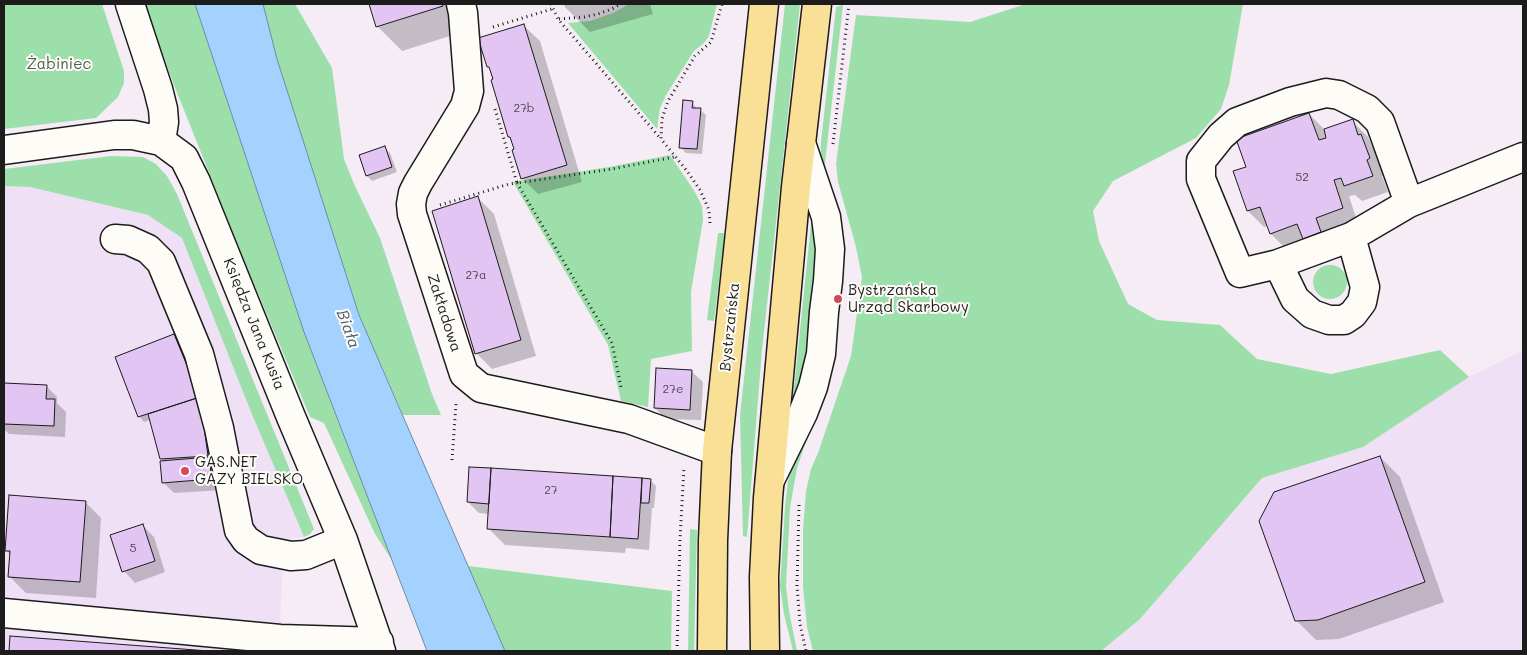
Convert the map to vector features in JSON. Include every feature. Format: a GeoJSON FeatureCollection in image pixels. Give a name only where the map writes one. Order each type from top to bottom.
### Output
{"type":"FeatureCollection","features":[{"type":"Feature","properties":{"kind":"main road","name":"Bystrzańska"},"geometry":{"type":"LineString","coordinates":[[712,651],[713,540],[717,451],[764,4]]}},
{"type":"Feature","properties":{"kind":"main road"},"geometry":{"type":"LineString","coordinates":[[765,651],[764,577],[770,480],[801,143],[817,4]]}},
{"type":"Feature","properties":{"kind":"street"},"geometry":{"type":"LineString","coordinates":[[4,150],[114,135],[133,135],[161,141],[164,122],[163,109],[130,4]]}},
{"type":"Feature","properties":{"kind":"street","name":"Zakładowa"},"geometry":{"type":"LineString","coordinates":[[461,4],[469,91],[466,106],[418,183],[413,193],[411,204],[412,214],[464,374]]}},
{"type":"Feature","properties":{"kind":"street"},"geometry":{"type":"LineString","coordinates":[[1409,203],[1380,122],[1367,109],[1340,95],[1326,93],[1290,102],[1236,122],[1207,152],[1201,162],[1201,179],[1240,273],[1278,264],[1351,237],[1409,203],[1523,157]]}},
{"type":"Feature","properties":{"kind":"street","name":"Księdza Jana Kusia"},"geometry":{"type":"LineString","coordinates":[[161,141],[184,158],[196,182],[343,540],[380,647]]}},
{"type":"Feature","properties":{"kind":"street"},"geometry":{"type":"LineString","coordinates":[[770,480],[803,413],[813,387],[821,354],[828,281],[830,249],[826,217],[801,143]]}},
{"type":"Feature","properties":{"kind":"street"},"geometry":{"type":"LineString","coordinates":[[1278,264],[1295,299],[1312,314],[1329,320],[1344,320],[1353,314],[1362,302],[1365,287],[1351,237]]}},
{"type":"Feature","properties":{"kind":"street"},"geometry":{"type":"LineString","coordinates":[[115,239],[128,240],[148,249],[160,262],[199,354],[219,428],[239,530],[246,540],[261,550],[291,556],[306,555],[343,540]]}},
{"type":"Feature","properties":{"kind":"street"},"geometry":{"type":"LineString","coordinates":[[464,374],[482,388],[629,420],[717,451]]}},
{"type":"Feature","properties":{"kind":"street"},"geometry":{"type":"LineString","coordinates":[[4,613],[280,638],[323,646],[380,647]]}},
{"type":"Feature","properties":{"kind":"path"},"geometry":{"type":"LineString","coordinates":[[551,4],[558,19],[661,139],[700,190]]}},
{"type":"Feature","properties":{"kind":"path"},"geometry":{"type":"LineString","coordinates":[[558,19],[598,14],[621,4]]}},
{"type":"Feature","properties":{"kind":"path"},"geometry":{"type":"LineString","coordinates":[[661,139],[662,119],[668,101],[695,56],[711,42],[722,4]]}},
{"type":"Feature","properties":{"kind":"path"},"geometry":{"type":"LineString","coordinates":[[464,37],[552,9]]}},
{"type":"Feature","properties":{"kind":"path"},"geometry":{"type":"LineString","coordinates":[[494,108],[517,183],[612,343],[629,420]]}},
{"type":"Feature","properties":{"kind":"path"},"geometry":{"type":"LineString","coordinates":[[412,214],[509,184],[612,169],[674,156]]}},
{"type":"Feature","properties":{"kind":"path"},"geometry":{"type":"LineString","coordinates":[[452,460],[457,385],[464,374]]}},
{"type":"Feature","properties":{"kind":"shaded area"},"geometry":{"type":"Polygon","coordinates":[[[4,186],[30,187],[148,215],[182,238],[251,412],[304,537],[284,540],[280,620],[281,651],[4,651],[4,186]]]}},
{"type":"Feature","properties":{"kind":"shaded area"},"geometry":{"type":"Polygon","coordinates":[[[1523,350],[1523,651],[1101,651],[1140,619],[1262,478],[1363,447],[1469,377],[1523,350]]]}},
{"type":"Feature","properties":{"kind":"green space","name":"Żabiniec"},"geometry":{"type":"Polygon","coordinates":[[[4,4],[102,4],[124,71],[124,83],[118,97],[96,118],[4,129],[4,4]]]}},
{"type":"Feature","properties":{"kind":"green space"},"geometry":{"type":"Polygon","coordinates":[[[143,4],[195,4],[304,332],[392,560],[375,534],[324,423],[310,417],[244,260],[143,4]]]}},
{"type":"Feature","properties":{"kind":"green space"},"geometry":{"type":"Polygon","coordinates":[[[263,4],[295,4],[332,68],[344,159],[380,238],[432,394],[441,415],[403,415],[359,315],[277,59],[263,4]]]}},
{"type":"Feature","properties":{"kind":"green space"},"geometry":{"type":"Polygon","coordinates":[[[629,4],[717,4],[709,36],[694,51],[666,95],[660,108],[657,129],[568,23],[590,21],[613,13],[629,4]]]}},
{"type":"Feature","properties":{"kind":"green space"},"geometry":{"type":"Polygon","coordinates":[[[785,4],[800,4],[762,350],[747,537],[743,536],[740,415],[785,4]]]}},
{"type":"Feature","properties":{"kind":"green space"},"geometry":{"type":"Polygon","coordinates":[[[1026,4],[1243,4],[1229,85],[1221,109],[1196,138],[1113,181],[1093,211],[1099,241],[1128,304],[1157,320],[1220,325],[1257,359],[1331,374],[1440,350],[1469,377],[1363,447],[1262,478],[1140,619],[1101,651],[813,651],[807,627],[803,587],[803,530],[806,491],[811,469],[851,356],[862,277],[856,247],[838,182],[836,164],[856,15],[970,22],[1026,4]]]}},
{"type":"Feature","properties":{"kind":"green space"},"geometry":{"type":"Polygon","coordinates":[[[843,5],[825,163],[827,179],[820,166],[821,142],[836,7],[843,5]]]}},
{"type":"Feature","properties":{"kind":"green space"},"geometry":{"type":"Polygon","coordinates":[[[670,155],[695,192],[702,206],[703,220],[691,292],[692,351],[651,359],[648,407],[621,401],[608,345],[513,182],[670,155]]]}},
{"type":"Feature","properties":{"kind":"green space"},"geometry":{"type":"Polygon","coordinates":[[[111,156],[143,157],[156,164],[167,176],[177,194],[314,529],[310,534],[304,537],[251,412],[182,238],[148,215],[30,187],[4,186],[4,169],[111,156]]]}},
{"type":"Feature","properties":{"kind":"green space"},"geometry":{"type":"Polygon","coordinates":[[[813,221],[819,227],[808,371],[795,401],[793,398],[811,224],[813,221]]]}},
{"type":"Feature","properties":{"kind":"green space"},"geometry":{"type":"Polygon","coordinates":[[[718,233],[725,233],[714,321],[707,320],[718,233]]]}},
{"type":"Feature","properties":{"kind":"green space"},"geometry":{"type":"Polygon","coordinates":[[[1330,265],[1337,266],[1342,270],[1346,275],[1346,289],[1342,294],[1337,298],[1330,299],[1323,298],[1318,294],[1314,289],[1313,282],[1314,275],[1318,270],[1323,266],[1330,265]]]}},
{"type":"Feature","properties":{"kind":"green space"},"geometry":{"type":"Polygon","coordinates":[[[819,404],[797,468],[790,508],[786,586],[797,651],[793,651],[784,614],[780,586],[785,507],[792,465],[819,404]]]}},
{"type":"Feature","properties":{"kind":"green space"},"geometry":{"type":"Polygon","coordinates":[[[690,529],[697,530],[694,651],[688,651],[690,529]]]}},
{"type":"Feature","properties":{"kind":"green space"},"geometry":{"type":"Polygon","coordinates":[[[468,566],[672,591],[671,651],[505,651],[468,566]]]}},
{"type":"Feature","properties":{"kind":"water","name":"Biała"},"geometry":{"type":"Polygon","coordinates":[[[195,4],[263,4],[277,59],[359,315],[505,651],[427,651],[304,332],[195,4]]]}},
{"type":"Feature","properties":{"kind":"building"},"geometry":{"type":"Polygon","coordinates":[[[369,4],[442,4],[443,6],[376,27],[369,4]]]}},
{"type":"Feature","properties":{"kind":"building"},"geometry":{"type":"Polygon","coordinates":[[[524,24],[567,165],[521,179],[512,150],[514,149],[510,137],[508,137],[491,80],[493,79],[489,67],[487,67],[478,38],[524,24]]]}},
{"type":"Feature","properties":{"kind":"building"},"geometry":{"type":"Polygon","coordinates":[[[683,100],[693,101],[692,108],[701,108],[697,149],[679,148],[683,100]]]}},
{"type":"Feature","properties":{"kind":"building"},"geometry":{"type":"Polygon","coordinates":[[[1309,113],[1319,140],[1326,138],[1324,129],[1353,119],[1358,135],[1361,134],[1370,158],[1367,160],[1373,176],[1344,186],[1341,178],[1334,180],[1343,208],[1316,218],[1321,232],[1303,239],[1297,224],[1270,234],[1260,207],[1247,211],[1233,171],[1246,167],[1236,139],[1309,113]]]}},
{"type":"Feature","properties":{"kind":"building"},"geometry":{"type":"Polygon","coordinates":[[[385,146],[392,167],[366,176],[359,155],[385,146]]]}},
{"type":"Feature","properties":{"kind":"building"},"geometry":{"type":"Polygon","coordinates":[[[478,196],[521,340],[475,354],[432,211],[478,196]]]}},
{"type":"Feature","properties":{"kind":"building"},"geometry":{"type":"Polygon","coordinates":[[[174,334],[200,397],[138,417],[115,357],[174,334]]]}},
{"type":"Feature","properties":{"kind":"building"},"geometry":{"type":"Polygon","coordinates":[[[656,368],[692,370],[690,410],[654,408],[656,368]]]}},
{"type":"Feature","properties":{"kind":"building"},"geometry":{"type":"Polygon","coordinates":[[[4,383],[47,385],[46,399],[55,399],[54,426],[4,424],[4,383]]]}},
{"type":"Feature","properties":{"kind":"building"},"geometry":{"type":"Polygon","coordinates":[[[200,397],[208,456],[160,459],[148,414],[200,397]]]}},
{"type":"Feature","properties":{"kind":"building"},"geometry":{"type":"Polygon","coordinates":[[[1380,456],[1425,582],[1318,620],[1295,621],[1259,521],[1274,492],[1380,456]]]}},
{"type":"Feature","properties":{"kind":"building"},"geometry":{"type":"Polygon","coordinates":[[[210,457],[211,479],[162,483],[160,461],[210,457]]]}},
{"type":"Feature","properties":{"kind":"building"},"geometry":{"type":"Polygon","coordinates":[[[469,467],[491,468],[489,504],[467,502],[469,467]]]}},
{"type":"Feature","properties":{"kind":"building"},"geometry":{"type":"Polygon","coordinates":[[[491,468],[613,476],[610,537],[487,529],[491,468]]]}},
{"type":"Feature","properties":{"kind":"building"},"geometry":{"type":"Polygon","coordinates":[[[613,476],[642,478],[638,539],[610,537],[613,476]]]}},
{"type":"Feature","properties":{"kind":"building"},"geometry":{"type":"Polygon","coordinates":[[[642,478],[651,479],[649,503],[641,503],[642,478]]]}},
{"type":"Feature","properties":{"kind":"building"},"geometry":{"type":"Polygon","coordinates":[[[9,495],[86,501],[80,582],[8,577],[10,551],[5,551],[9,495]]]}},
{"type":"Feature","properties":{"kind":"building"},"geometry":{"type":"Polygon","coordinates":[[[143,524],[155,561],[122,572],[110,535],[143,524]]]}},
{"type":"Feature","properties":{"kind":"building"},"geometry":{"type":"Polygon","coordinates":[[[10,636],[209,651],[9,651],[10,636]]]}},
{"type":"Feature","properties":{"kind":"place","name":"Bystrzańska Urząd Skarbowy"},"geometry":{"type":"Point","coordinates":[838,299]}},
{"type":"Feature","properties":{"kind":"place","name":"GAS.NET GAZY BIELSKO"},"geometry":{"type":"Point","coordinates":[185,471]}}]}
